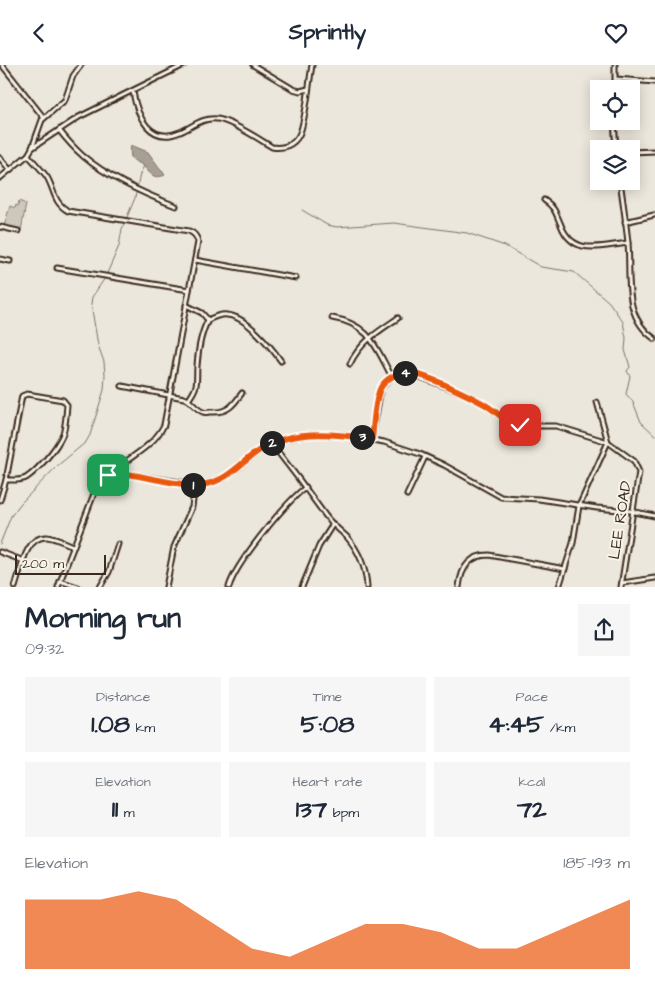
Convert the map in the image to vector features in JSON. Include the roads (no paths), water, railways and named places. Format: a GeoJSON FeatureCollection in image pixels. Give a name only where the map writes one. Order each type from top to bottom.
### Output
{"type":"FeatureCollection","features":[{"type":"Feature","properties":{"kind":"street"},"geometry":{"type":"LineString","coordinates":[[2,65],[44,118]]}},
{"type":"Feature","properties":{"kind":"street"},"geometry":{"type":"LineString","coordinates":[[0,179],[28,155],[44,118],[66,99],[73,76],[81,65]]}},
{"type":"Feature","properties":{"kind":"street"},"geometry":{"type":"LineString","coordinates":[[32,148],[38,146],[58,130],[79,117],[184,65]]}},
{"type":"Feature","properties":{"kind":"street"},"geometry":{"type":"LineString","coordinates":[[254,65],[293,89],[298,91],[308,89]]}},
{"type":"Feature","properties":{"kind":"street"},"geometry":{"type":"LineString","coordinates":[[132,92],[142,120],[148,127],[158,133],[172,134],[207,119],[217,119],[226,121],[272,147],[278,148],[289,145],[299,134],[312,65]]}},
{"type":"Feature","properties":{"kind":"street"},"geometry":{"type":"LineString","coordinates":[[615,65],[616,79],[655,82]]}},
{"type":"Feature","properties":{"kind":"street"},"geometry":{"type":"LineString","coordinates":[[58,130],[91,163],[145,195],[176,206]]}},
{"type":"Feature","properties":{"kind":"street"},"geometry":{"type":"LineString","coordinates":[[640,152],[655,151]]}},
{"type":"Feature","properties":{"kind":"street"},"geometry":{"type":"LineString","coordinates":[[28,155],[46,176],[61,207],[68,211],[192,232],[198,238],[164,425],[161,432],[97,486],[58,587]]}},
{"type":"Feature","properties":{"kind":"street"},"geometry":{"type":"LineString","coordinates":[[0,158],[10,170]]}},
{"type":"Feature","properties":{"kind":"street"},"geometry":{"type":"LineString","coordinates":[[621,190],[628,243],[628,288],[630,300],[642,328],[655,339]]}},
{"type":"Feature","properties":{"kind":"street"},"geometry":{"type":"LineString","coordinates":[[544,201],[554,208],[563,231],[576,245],[588,247],[628,243]]}},
{"type":"Feature","properties":{"kind":"street"},"geometry":{"type":"LineString","coordinates":[[625,223],[654,215]]}},
{"type":"Feature","properties":{"kind":"street"},"geometry":{"type":"LineString","coordinates":[[0,227],[18,231]]}},
{"type":"Feature","properties":{"kind":"street"},"geometry":{"type":"LineString","coordinates":[[0,259],[10,261]]}},
{"type":"Feature","properties":{"kind":"street"},"geometry":{"type":"LineString","coordinates":[[194,260],[296,278]]}},
{"type":"Feature","properties":{"kind":"street"},"geometry":{"type":"LineString","coordinates":[[57,268],[189,290]]}},
{"type":"Feature","properties":{"kind":"street"},"geometry":{"type":"LineString","coordinates":[[186,305],[202,313],[208,320]]}},
{"type":"Feature","properties":{"kind":"street"},"geometry":{"type":"LineString","coordinates":[[189,399],[197,386],[197,365],[203,330],[208,320],[225,314],[236,317],[256,333],[281,361]]}},
{"type":"Feature","properties":{"kind":"street"},"geometry":{"type":"LineString","coordinates":[[332,318],[348,321],[359,327],[370,338],[392,377]]}},
{"type":"Feature","properties":{"kind":"street"},"geometry":{"type":"LineString","coordinates":[[350,364],[357,351],[370,338],[398,318]]}},
{"type":"Feature","properties":{"kind":"street"},"geometry":{"type":"LineString","coordinates":[[372,439],[381,388],[392,377],[403,373],[417,374],[470,396],[495,411],[508,423],[556,426],[608,442]]}},
{"type":"Feature","properties":{"kind":"street"},"geometry":{"type":"LineString","coordinates":[[122,386],[189,399],[203,412],[220,413],[232,407],[242,393]]}},
{"type":"Feature","properties":{"kind":"street"},"geometry":{"type":"LineString","coordinates":[[0,500],[6,480],[22,397],[27,393],[63,400],[67,405],[65,426],[62,436],[54,449],[25,478],[6,480]]}},
{"type":"Feature","properties":{"kind":"street"},"geometry":{"type":"LineString","coordinates":[[560,587],[573,543],[579,505],[608,442],[596,402]]}},
{"type":"Feature","properties":{"kind":"street"},"geometry":{"type":"LineString","coordinates":[[118,467],[123,473],[127,474],[194,485],[209,484],[223,479],[271,443],[289,437],[312,434],[344,435],[372,439],[425,457],[444,465],[501,497],[540,499],[655,516]]}},
{"type":"Feature","properties":{"kind":"street","name":"LEE ROAD"},"geometry":{"type":"LineString","coordinates":[[608,442],[634,461],[638,469],[622,585]]}},
{"type":"Feature","properties":{"kind":"street"},"geometry":{"type":"LineString","coordinates":[[271,443],[333,525],[348,539],[357,551],[365,571],[367,587]]}},
{"type":"Feature","properties":{"kind":"street"},"geometry":{"type":"LineString","coordinates":[[407,495],[425,457]]}},
{"type":"Feature","properties":{"kind":"street"},"geometry":{"type":"LineString","coordinates":[[166,587],[174,547],[192,507],[194,485]]}},
{"type":"Feature","properties":{"kind":"street"},"geometry":{"type":"LineString","coordinates":[[229,587],[237,568],[272,522],[287,504],[306,487]]}},
{"type":"Feature","properties":{"kind":"street"},"geometry":{"type":"LineString","coordinates":[[302,587],[319,546],[333,525]]}},
{"type":"Feature","properties":{"kind":"street"},"geometry":{"type":"LineString","coordinates":[[15,587],[28,547],[37,539],[50,538],[73,546]]}},
{"type":"Feature","properties":{"kind":"street"},"geometry":{"type":"LineString","coordinates":[[100,587],[109,572],[118,544]]}},
{"type":"Feature","properties":{"kind":"street"},"geometry":{"type":"LineString","coordinates":[[0,552],[24,561]]}},
{"type":"Feature","properties":{"kind":"street"},"geometry":{"type":"LineString","coordinates":[[459,587],[460,574],[471,560],[480,555],[565,569]]}},
{"type":"Feature","properties":{"kind":"street"},"geometry":{"type":"LineString","coordinates":[[622,585],[655,578]]}},
{"type":"Feature","properties":{"kind":"street"},"geometry":{"type":"LineString","coordinates":[[60,581],[78,587]]}},
{"type":"Feature","properties":{"kind":"waterway"},"geometry":{"type":"LineString","coordinates":[[0,544],[11,516],[21,503],[56,467],[86,442],[90,435],[104,390],[105,375],[104,362],[98,345],[91,304],[92,297],[105,278],[119,246],[122,229],[135,198],[140,174],[144,166]]}},
{"type":"Feature","properties":{"kind":"waterway"},"geometry":{"type":"LineString","coordinates":[[302,210],[327,225],[337,227],[394,223],[467,233],[505,246],[541,267],[574,272],[609,302],[623,322],[626,338],[625,350],[630,367],[627,371],[630,376],[626,394],[633,402],[641,422],[655,435]]}}]}
